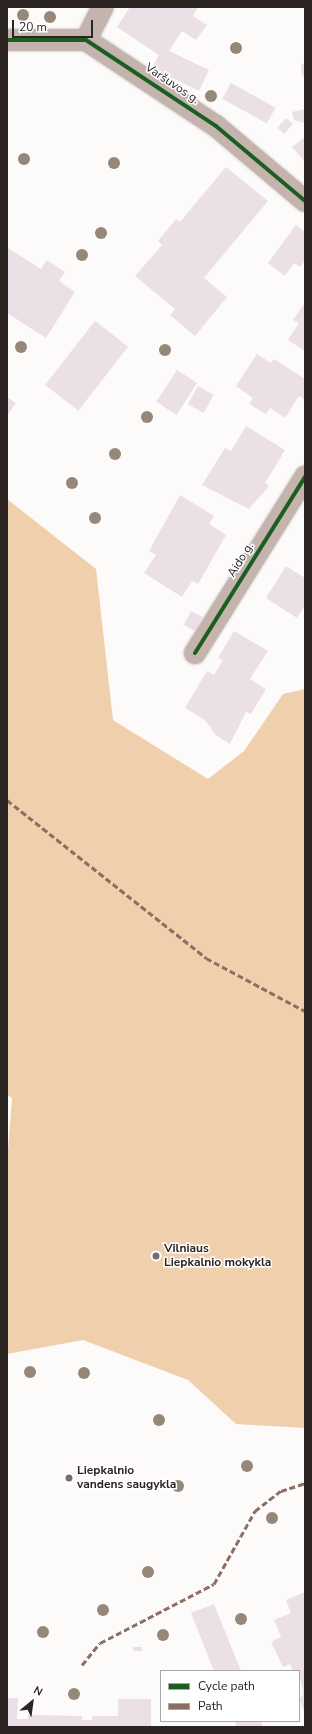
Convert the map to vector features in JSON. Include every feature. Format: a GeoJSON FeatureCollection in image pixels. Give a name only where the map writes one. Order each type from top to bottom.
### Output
{"type":"FeatureCollection","features":[{"type":"Feature","properties":{"kind":"street"},"geometry":{"type":"LineString","coordinates":[[7,40],[86,40],[103,7]]}},
{"type":"Feature","properties":{"kind":"street","name":"Varšuvos g."},"geometry":{"type":"LineString","coordinates":[[86,40],[216,126],[305,201]]}},
{"type":"Feature","properties":{"kind":"street","name":"Aido g."},"geometry":{"type":"LineString","coordinates":[[194,653],[305,477]]}},
{"type":"Feature","properties":{"kind":"shaded area"},"geometry":{"type":"Polygon","coordinates":[[[7,499],[96,569],[113,720],[208,779],[244,751],[283,694],[305,689],[305,1428],[236,1424],[188,1380],[83,1340],[7,1354],[7,1163],[12,1098],[7,1095],[7,499]]]}},
{"type":"Feature","properties":{"kind":"building"},"geometry":{"type":"Polygon","coordinates":[[[130,7],[198,7],[193,16],[207,25],[196,40],[182,31],[169,51],[209,70],[199,91],[152,68],[159,55],[117,27],[130,7]]]}},
{"type":"Feature","properties":{"kind":"building"},"geometry":{"type":"Polygon","coordinates":[[[305,63],[305,75],[302,76],[301,64],[305,63]]]}},
{"type":"Feature","properties":{"kind":"building"},"geometry":{"type":"Polygon","coordinates":[[[231,83],[276,108],[267,123],[222,99],[231,83]]]}},
{"type":"Feature","properties":{"kind":"building"},"geometry":{"type":"Polygon","coordinates":[[[305,109],[305,123],[294,120],[292,112],[305,109]]]}},
{"type":"Feature","properties":{"kind":"building"},"geometry":{"type":"Polygon","coordinates":[[[286,118],[293,124],[284,134],[277,128],[286,118]]]}},
{"type":"Feature","properties":{"kind":"building"},"geometry":{"type":"Polygon","coordinates":[[[305,137],[305,162],[292,147],[305,137]]]}},
{"type":"Feature","properties":{"kind":"building"},"geometry":{"type":"Polygon","coordinates":[[[226,167],[268,201],[204,278],[227,297],[195,336],[170,315],[175,309],[135,276],[162,245],[158,241],[176,219],[180,222],[226,167]]]}},
{"type":"Feature","properties":{"kind":"building"},"geometry":{"type":"Polygon","coordinates":[[[296,225],[305,232],[305,260],[300,267],[294,263],[285,276],[268,263],[296,225]]]}},
{"type":"Feature","properties":{"kind":"building"},"geometry":{"type":"Polygon","coordinates":[[[8,248],[41,269],[47,260],[65,272],[59,281],[75,292],[46,338],[7,313],[8,248]]]}},
{"type":"Feature","properties":{"kind":"building"},"geometry":{"type":"Polygon","coordinates":[[[303,305],[305,306],[305,351],[288,340],[299,323],[293,320],[303,305]]]}},
{"type":"Feature","properties":{"kind":"building"},"geometry":{"type":"Polygon","coordinates":[[[95,321],[128,347],[78,411],[45,385],[95,321]]]}},
{"type":"Feature","properties":{"kind":"building"},"geometry":{"type":"Polygon","coordinates":[[[257,354],[271,363],[274,359],[305,379],[305,400],[299,396],[285,418],[270,408],[266,414],[249,404],[253,398],[236,386],[257,354]]]}},
{"type":"Feature","properties":{"kind":"building"},"geometry":{"type":"Polygon","coordinates":[[[177,370],[197,383],[176,415],[156,402],[177,370]]]}},
{"type":"Feature","properties":{"kind":"building"},"geometry":{"type":"Polygon","coordinates":[[[198,386],[214,395],[204,413],[188,404],[198,386]]]}},
{"type":"Feature","properties":{"kind":"building"},"geometry":{"type":"Polygon","coordinates":[[[7,397],[16,403],[7,416],[7,397]]]}},
{"type":"Feature","properties":{"kind":"building"},"geometry":{"type":"Polygon","coordinates":[[[246,426],[285,450],[265,483],[269,486],[249,509],[202,485],[225,448],[231,451],[246,426]]]}},
{"type":"Feature","properties":{"kind":"building"},"geometry":{"type":"Polygon","coordinates":[[[180,495],[214,516],[209,524],[226,535],[198,584],[192,581],[182,597],[144,573],[156,555],[149,551],[180,495]]]}},
{"type":"Feature","properties":{"kind":"building"},"geometry":{"type":"Polygon","coordinates":[[[286,566],[305,578],[305,605],[297,618],[266,598],[286,566]]]}},
{"type":"Feature","properties":{"kind":"building"},"geometry":{"type":"Polygon","coordinates":[[[191,611],[203,617],[195,631],[184,625],[191,611]]]}},
{"type":"Feature","properties":{"kind":"building"},"geometry":{"type":"Polygon","coordinates":[[[234,631],[268,651],[250,679],[266,689],[251,714],[246,712],[230,744],[216,735],[205,720],[185,708],[207,671],[214,675],[223,660],[218,658],[234,631]]]}},
{"type":"Feature","properties":{"kind":"building"},"geometry":{"type":"Polygon","coordinates":[[[305,1592],[305,1713],[300,1702],[300,1698],[303,1694],[300,1670],[293,1670],[290,1664],[283,1667],[271,1642],[281,1637],[274,1620],[291,1613],[286,1600],[305,1592]]]}},
{"type":"Feature","properties":{"kind":"building"},"geometry":{"type":"Polygon","coordinates":[[[214,1604],[241,1670],[214,1670],[191,1613],[214,1604]]]}},
{"type":"Feature","properties":{"kind":"building"},"geometry":{"type":"Polygon","coordinates":[[[133,1647],[142,1647],[142,1651],[133,1651],[133,1647]]]}},
{"type":"Feature","properties":{"kind":"building"},"geometry":{"type":"Polygon","coordinates":[[[7,1698],[18,1698],[17,1719],[28,1719],[28,1715],[82,1716],[82,1720],[92,1720],[92,1716],[118,1716],[118,1699],[151,1699],[151,1727],[7,1727],[7,1698]]]}},
{"type":"Feature","properties":{"kind":"building"},"geometry":{"type":"Polygon","coordinates":[[[234,1722],[261,1722],[263,1727],[237,1727],[234,1722]]]}},
{"type":"Feature","properties":{"kind":"marked path"},"geometry":{"type":"LineString","coordinates":[[7,800],[206,958],[305,1011]]}},
{"type":"Feature","properties":{"kind":"marked path"},"geometry":{"type":"LineString","coordinates":[[82,1665],[100,1643],[214,1584],[255,1511],[281,1491],[305,1483]]}},
{"type":"Feature","properties":{"kind":"cycle path"},"geometry":{"type":"LineString","coordinates":[[7,40],[86,40],[216,126],[305,201]]}},
{"type":"Feature","properties":{"kind":"cycle path"},"geometry":{"type":"LineString","coordinates":[[195,653],[305,477]]}},
{"type":"Feature","properties":{"kind":"place","name":"Vilniaus Liepkalnio mokykla"},"geometry":{"type":"Point","coordinates":[156,1256]}},
{"type":"Feature","properties":{"kind":"place","name":"Liepkalnio vandens saugykla"},"geometry":{"type":"Point","coordinates":[69,1478]}}]}
